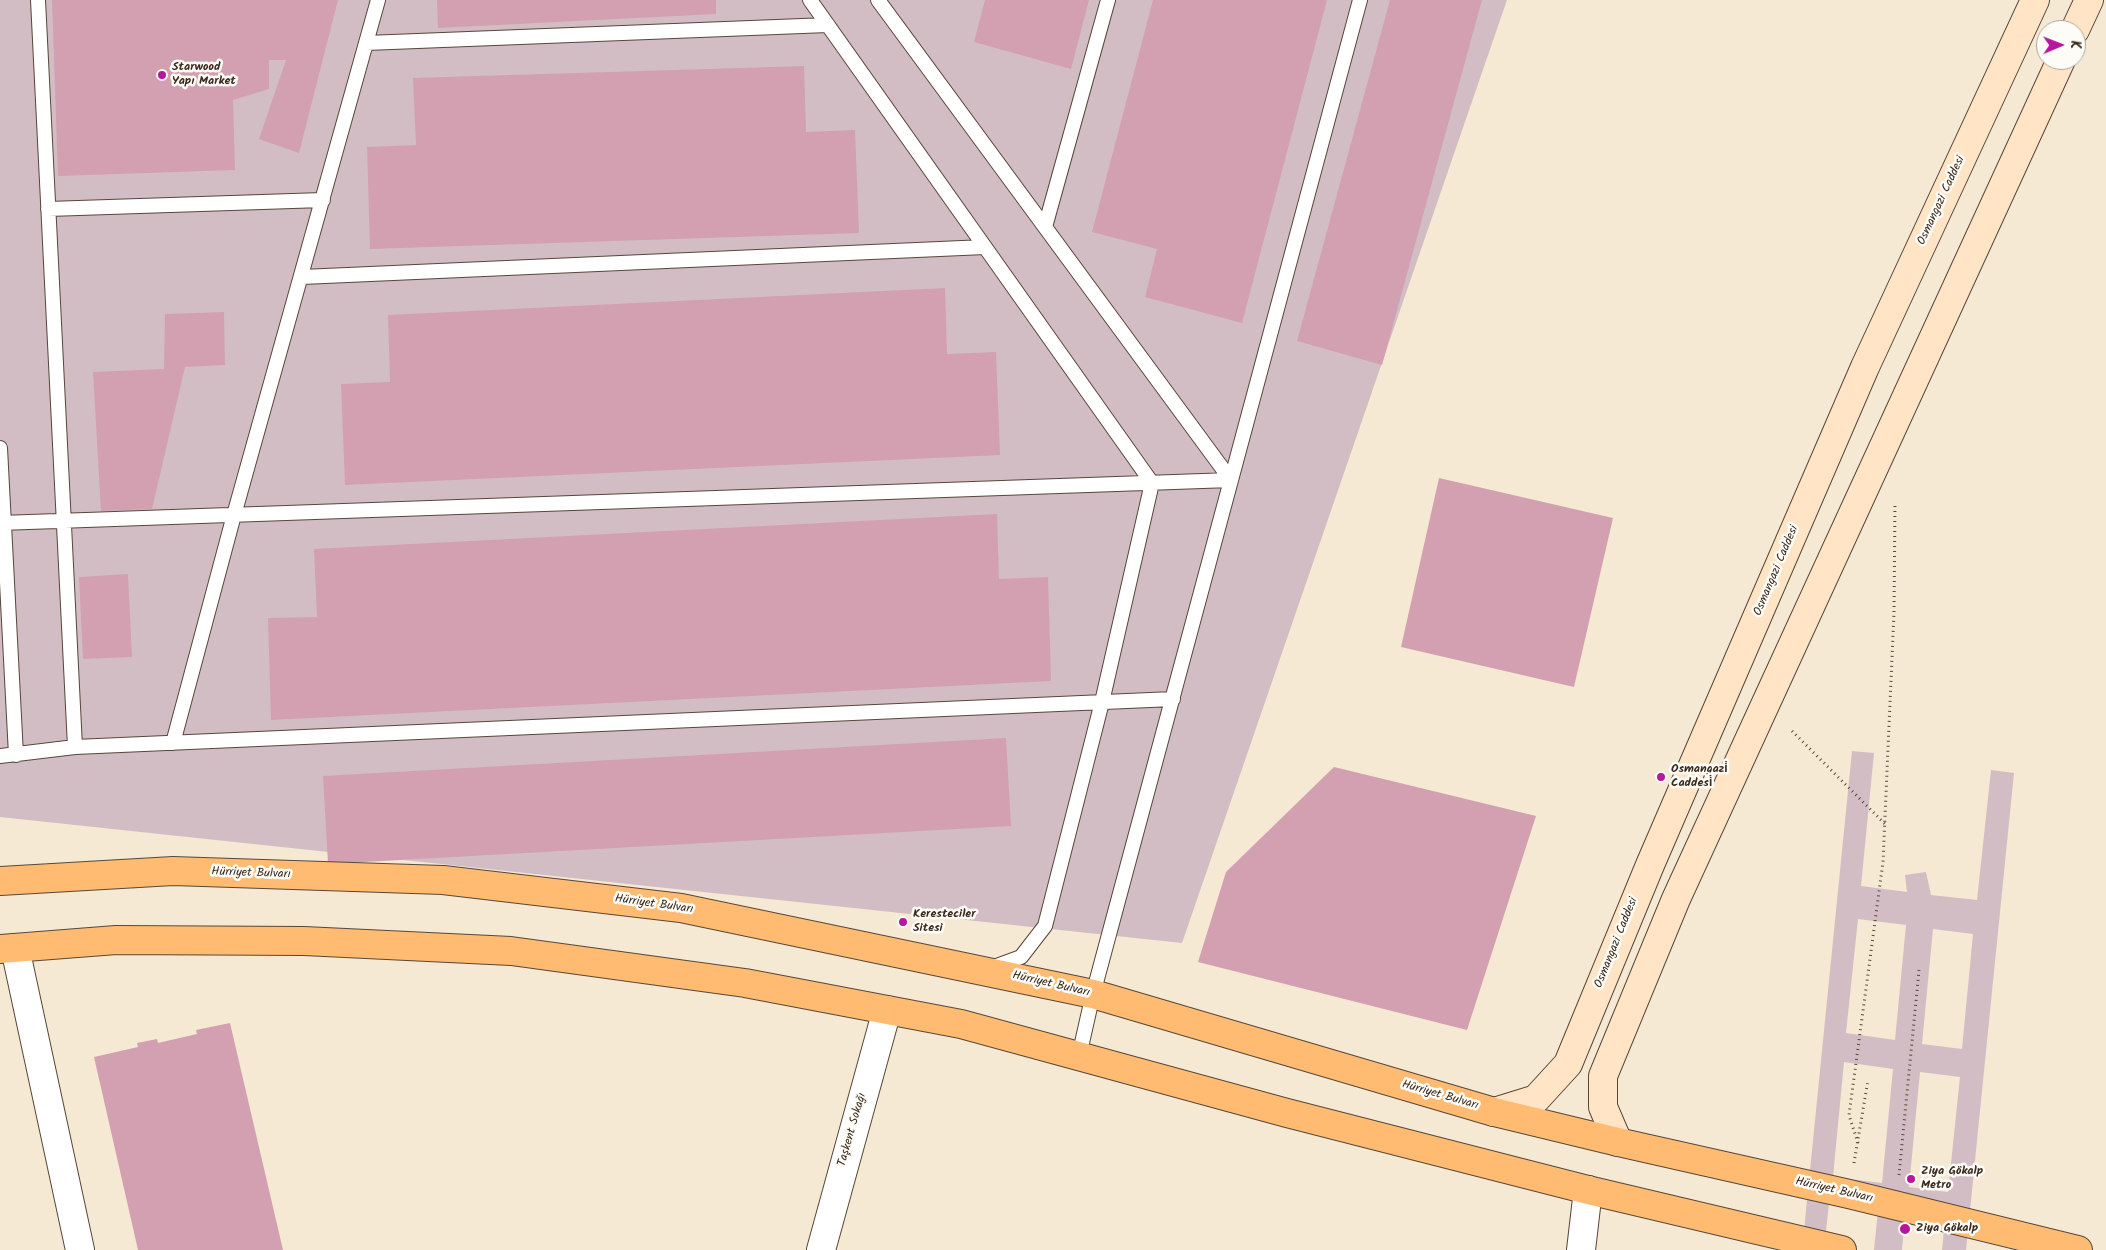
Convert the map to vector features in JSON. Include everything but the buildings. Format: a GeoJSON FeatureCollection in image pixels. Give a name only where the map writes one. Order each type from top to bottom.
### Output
{"type":"FeatureCollection","features":[{"type":"Feature","properties":{"kind":"main road","name":"Osmangazi Caddesi"},"geometry":{"type":"LineString","coordinates":[[1494,1112],[1536,1099],[1568,1064],[1650,865],[1865,367],[2035,0]]}},
{"type":"Feature","properties":{"kind":"main road"},"geometry":{"type":"LineString","coordinates":[[2080,20],[2089,0]]}},
{"type":"Feature","properties":{"kind":"main road"},"geometry":{"type":"LineString","coordinates":[[1618,1142],[1603,1106],[1603,1076],[1676,899],[2057,70]]}},
{"type":"Feature","properties":{"kind":"main road","name":"Hürriyet Bulvarı"},"geometry":{"type":"LineString","coordinates":[[0,881],[173,872],[442,880],[681,908],[1093,994],[1494,1112],[1896,1205],[2078,1250]]}},
{"type":"Feature","properties":{"kind":"main road"},"geometry":{"type":"LineString","coordinates":[[7,949],[126,940],[304,941],[511,951],[745,983],[961,1024],[1286,1113],[1588,1190],[1842,1250]]}},
{"type":"Feature","properties":{"kind":"street"},"geometry":{"type":"LineString","coordinates":[[7,949],[80,1250]]}},
{"type":"Feature","properties":{"kind":"street","name":"Taşkent Sokağı"},"geometry":{"type":"LineString","coordinates":[[821,1250],[887,1010]]}},
{"type":"Feature","properties":{"kind":"street"},"geometry":{"type":"LineString","coordinates":[[1581,1250],[1588,1190]]}},
{"type":"Feature","properties":{"kind":"lane"},"geometry":{"type":"LineString","coordinates":[[38,0],[75,747]]}},
{"type":"Feature","properties":{"kind":"lane"},"geometry":{"type":"LineString","coordinates":[[173,743],[234,515],[378,0]]}},
{"type":"Feature","properties":{"kind":"lane"},"geometry":{"type":"LineString","coordinates":[[810,0],[1152,483],[1102,702],[1045,926],[1021,958],[985,970]]}},
{"type":"Feature","properties":{"kind":"lane"},"geometry":{"type":"LineString","coordinates":[[878,0],[1231,480]]}},
{"type":"Feature","properties":{"kind":"lane"},"geometry":{"type":"LineString","coordinates":[[1045,227],[1108,0]]}},
{"type":"Feature","properties":{"kind":"lane"},"geometry":{"type":"LineString","coordinates":[[1079,1056],[1093,994],[1360,0]]}},
{"type":"Feature","properties":{"kind":"lane"},"geometry":{"type":"LineString","coordinates":[[366,43],[828,25]]}},
{"type":"Feature","properties":{"kind":"lane"},"geometry":{"type":"LineString","coordinates":[[48,209],[323,200]]}},
{"type":"Feature","properties":{"kind":"lane"},"geometry":{"type":"LineString","coordinates":[[302,277],[985,247]]}},
{"type":"Feature","properties":{"kind":"lane"},"geometry":{"type":"LineString","coordinates":[[0,448],[2,523],[16,755]]}},
{"type":"Feature","properties":{"kind":"lane"},"geometry":{"type":"LineString","coordinates":[[2,523],[1231,480]]}},
{"type":"Feature","properties":{"kind":"lane"},"geometry":{"type":"LineString","coordinates":[[0,756],[75,747],[1173,699]]}},
{"type":"Feature","properties":{"kind":"path"},"geometry":{"type":"LineString","coordinates":[[1858,1143],[1849,1115],[1883,862],[1894,612],[1895,502]]}},
{"type":"Feature","properties":{"kind":"path"},"geometry":{"type":"LineString","coordinates":[[1792,731],[1885,824]]}},
{"type":"Feature","properties":{"kind":"path"},"geometry":{"type":"LineString","coordinates":[[1896,1205],[1918,970]]}},
{"type":"Feature","properties":{"kind":"path"},"geometry":{"type":"LineString","coordinates":[[1849,1194],[1868,1080]]}},
{"type":"Feature","properties":{"kind":"shaded area"},"geometry":{"type":"Polygon","coordinates":[[[0,0],[1507,0],[1182,943],[0,817],[0,0]]]}},
{"type":"Feature","properties":{"kind":"shaded area"},"geometry":{"type":"Polygon","coordinates":[[[1852,751],[1874,753],[1861,886],[1907,892],[1905,875],[1926,872],[1931,895],[1977,900],[1991,770],[2014,773],[1966,1250],[1942,1250],[1945,1219],[1905,1215],[1902,1250],[1874,1250],[1878,1210],[1829,1203],[1824,1250],[1802,1250],[1852,751]],[[1858,919],[1846,1033],[1895,1040],[1906,925],[1858,919]],[[1933,929],[1922,1044],[1962,1049],[1973,934],[1933,929]],[[1844,1062],[1833,1177],[1882,1183],[1893,1069],[1844,1062]],[[1920,1072],[1909,1187],[1948,1192],[1960,1077],[1920,1072]]]}},
{"type":"Feature","properties":{"kind":"place","name":"Starwood Yapı Market"},"geometry":{"type":"Point","coordinates":[162,75]}},
{"type":"Feature","properties":{"kind":"place","name":"Osmangazi̇ Caddesi̇"},"geometry":{"type":"Point","coordinates":[1661,777]}},
{"type":"Feature","properties":{"kind":"place","name":"Keresteciler Sitesi"},"geometry":{"type":"Point","coordinates":[903,922]}},
{"type":"Feature","properties":{"kind":"place","name":"Ziya Gökalp Metro"},"geometry":{"type":"Point","coordinates":[1911,1179]}},
{"type":"Feature","properties":{"kind":"place","name":"Ziya Gökalp"},"geometry":{"type":"Point","coordinates":[1905,1229]}}]}
